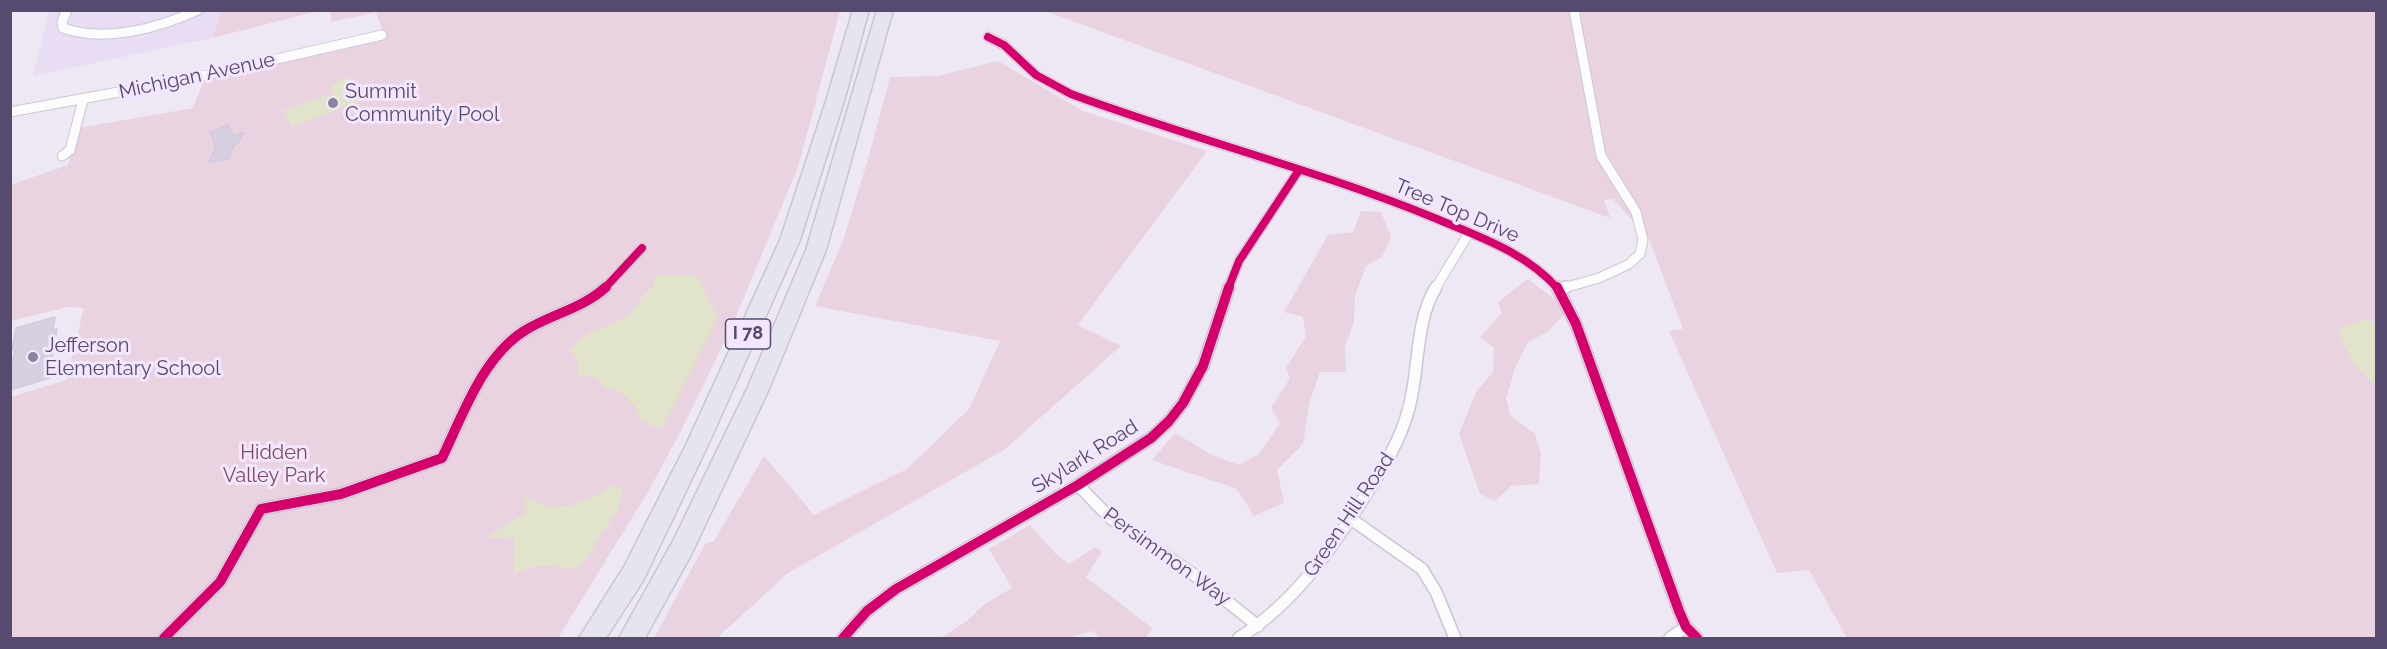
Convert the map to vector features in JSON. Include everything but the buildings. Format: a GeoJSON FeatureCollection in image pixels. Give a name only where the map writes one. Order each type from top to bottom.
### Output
{"type":"FeatureCollection","features":[{"type":"Feature","properties":{"kind":"highway","name":"I 78"},"geometry":{"type":"LineString","coordinates":[[592,639],[634,573],[697,445],[790,240],[835,101],[861,10]]}},
{"type":"Feature","properties":{"kind":"highway","name":"I 78"},"geometry":{"type":"LineString","coordinates":[[632,639],[682,548],[758,389],[816,250],[885,10]]}},
{"type":"Feature","properties":{"kind":"street"},"geometry":{"type":"LineString","coordinates":[[67,10],[62,22],[63,28],[70,32],[90,34],[129,30],[189,15],[198,10]]}},
{"type":"Feature","properties":{"kind":"street"},"geometry":{"type":"LineString","coordinates":[[1558,289],[1576,285],[1626,266],[1638,255],[1643,238],[1634,208],[1609,172],[1601,156],[1574,10]]}},
{"type":"Feature","properties":{"kind":"street","name":"Michigan Avenue"},"geometry":{"type":"LineString","coordinates":[[10,112],[189,79],[382,35]]}},
{"type":"Feature","properties":{"kind":"street","name":"Tree Top Drive"},"geometry":{"type":"LineString","coordinates":[[988,37],[1004,45],[1036,75],[1071,94],[1422,212],[1516,255],[1558,289],[1576,324],[1678,611],[1686,627],[1697,639]]}},
{"type":"Feature","properties":{"kind":"street"},"geometry":{"type":"LineString","coordinates":[[62,156],[70,150],[83,100]]}},
{"type":"Feature","properties":{"kind":"street","name":"Skylark Road"},"geometry":{"type":"LineString","coordinates":[[843,639],[867,611],[896,589],[1078,485],[1151,438],[1183,403],[1211,347],[1239,261],[1299,170]]}},
{"type":"Feature","properties":{"kind":"street","name":"Green Hill Road"},"geometry":{"type":"LineString","coordinates":[[1239,639],[1258,626],[1300,588],[1351,519],[1393,450],[1405,423],[1427,308],[1433,292],[1469,232]]}},
{"type":"Feature","properties":{"kind":"street"},"geometry":{"type":"LineString","coordinates":[[164,639],[220,582],[261,509],[341,494],[442,458],[482,379],[507,345],[535,324],[591,299],[606,288],[642,248]]}},
{"type":"Feature","properties":{"kind":"street","name":"Persimmon Way"},"geometry":{"type":"LineString","coordinates":[[1078,485],[1115,521],[1193,574],[1258,626]]}},
{"type":"Feature","properties":{"kind":"street"},"geometry":{"type":"LineString","coordinates":[[1351,519],[1422,569],[1436,592],[1455,639]]}},
{"type":"Feature","properties":{"kind":"street"},"geometry":{"type":"LineString","coordinates":[[1670,639],[1686,627]]}},
{"type":"Feature","properties":{"kind":"shaded area"},"geometry":{"type":"Polygon","coordinates":[[[49,11],[222,11],[212,38],[33,76],[49,11]]]}},
{"type":"Feature","properties":{"kind":"shaded area","name":"Summit Community Pool"},"geometry":{"type":"Polygon","coordinates":[[[350,77],[364,100],[292,127],[283,111],[334,93],[330,85],[350,77]]]}},
{"type":"Feature","properties":{"kind":"shaded area"},"geometry":{"type":"Polygon","coordinates":[[[655,276],[697,276],[718,317],[662,429],[641,421],[634,405],[621,393],[604,387],[595,377],[579,375],[576,357],[570,350],[585,336],[631,312],[652,287],[655,276]]]}},
{"type":"Feature","properties":{"kind":"shaded area"},"geometry":{"type":"Polygon","coordinates":[[[2361,320],[2376,321],[2376,387],[2355,365],[2339,337],[2341,328],[2361,320]]]}},
{"type":"Feature","properties":{"kind":"shaded area"},"geometry":{"type":"Polygon","coordinates":[[[615,485],[622,488],[619,508],[580,568],[535,566],[514,574],[515,537],[485,538],[525,513],[524,497],[538,503],[561,507],[592,498],[615,485]]]}},
{"type":"Feature","properties":{"kind":"green space"},"geometry":{"type":"Polygon","coordinates":[[[222,10],[318,11],[212,38],[222,10]]]}},
{"type":"Feature","properties":{"kind":"green space","name":"Hidden Valley Park"},"geometry":{"type":"Polygon","coordinates":[[[331,11],[840,11],[798,167],[732,326],[682,429],[648,492],[558,638],[11,638],[11,397],[66,380],[84,308],[68,307],[11,321],[10,185],[68,165],[79,128],[193,108],[204,80],[384,36],[376,12],[331,22],[331,11]]]}},
{"type":"Feature","properties":{"kind":"green space"},"geometry":{"type":"Polygon","coordinates":[[[1045,11],[2376,11],[2376,638],[1847,638],[1809,570],[1777,573],[1669,331],[1683,329],[1649,239],[1613,199],[1604,200],[1610,218],[1045,11]]]}},
{"type":"Feature","properties":{"kind":"green space"},"geometry":{"type":"Polygon","coordinates":[[[998,61],[1083,111],[1207,151],[1078,325],[1121,346],[1004,450],[788,573],[717,638],[654,638],[705,544],[714,541],[764,456],[814,515],[907,469],[969,409],[1000,341],[815,306],[844,238],[890,77],[938,76],[998,61]]]}},
{"type":"Feature","properties":{"kind":"green space"},"geometry":{"type":"Polygon","coordinates":[[[1361,211],[1381,212],[1391,237],[1382,257],[1366,266],[1355,296],[1354,322],[1345,347],[1346,372],[1320,372],[1309,404],[1303,444],[1277,470],[1284,503],[1254,516],[1237,489],[1152,460],[1175,433],[1212,455],[1239,465],[1259,454],[1280,423],[1271,408],[1290,378],[1286,368],[1306,336],[1303,317],[1284,312],[1328,235],[1353,232],[1361,211]]]}},
{"type":"Feature","properties":{"kind":"green space"},"geometry":{"type":"Polygon","coordinates":[[[1528,279],[1568,310],[1549,331],[1528,342],[1515,368],[1506,399],[1511,416],[1535,434],[1541,453],[1539,484],[1511,486],[1495,501],[1480,494],[1459,434],[1476,392],[1493,372],[1494,348],[1480,337],[1502,313],[1498,302],[1528,279]]]}},
{"type":"Feature","properties":{"kind":"green space"},"geometry":{"type":"Polygon","coordinates":[[[1030,525],[1056,554],[1069,564],[1095,547],[1102,552],[1086,577],[1152,628],[1146,638],[1102,638],[1092,631],[1068,638],[941,638],[967,621],[983,605],[1012,588],[989,549],[1030,525]]]}},
{"type":"Feature","properties":{"kind":"cycle path"},"geometry":{"type":"LineString","coordinates":[[988,37],[1004,45],[1036,75],[1071,94],[1409,208],[1496,245],[1523,259],[1547,276],[1563,295],[1576,324],[1679,611],[1686,627],[1697,638]]}},
{"type":"Feature","properties":{"kind":"cycle path"},"geometry":{"type":"LineString","coordinates":[[843,638],[867,611],[896,589],[1078,485],[1151,438],[1169,421],[1183,403],[1203,366],[1239,261],[1299,170]]}},
{"type":"Feature","properties":{"kind":"cycle path"},"geometry":{"type":"LineString","coordinates":[[164,638],[220,582],[261,509],[341,494],[442,458],[478,385],[506,346],[526,330],[594,297],[642,248]]}},
{"type":"Feature","properties":{"kind":"place","name":"Summit Community Pool"},"geometry":{"type":"Point","coordinates":[333,103]}},
{"type":"Feature","properties":{"kind":"place","name":"Jefferson Elementary School"},"geometry":{"type":"Point","coordinates":[33,357]}}]}
